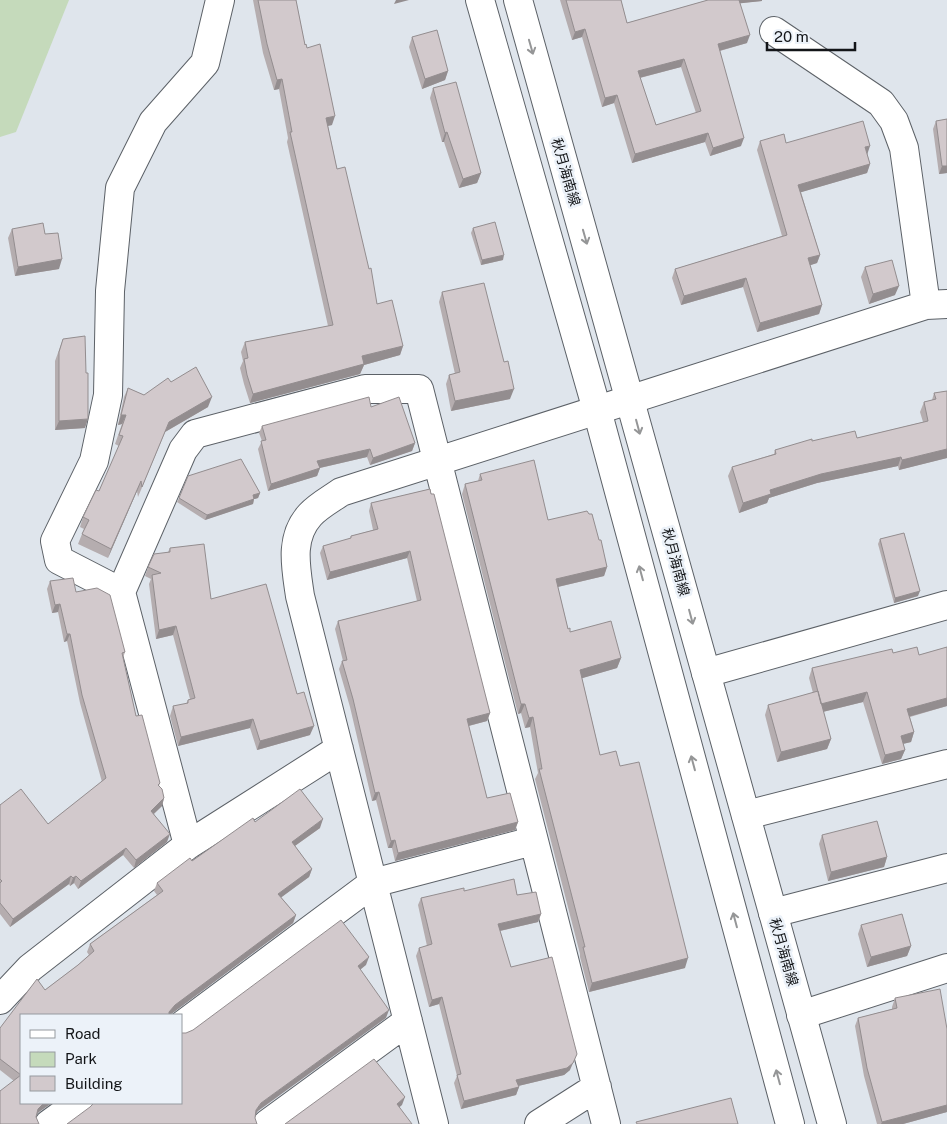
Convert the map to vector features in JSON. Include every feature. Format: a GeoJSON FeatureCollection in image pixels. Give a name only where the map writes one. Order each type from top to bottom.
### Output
{"type":"FeatureCollection","features":[{"type":"Feature","properties":{"kind":"street"},"geometry":{"type":"LineString","coordinates":[[121,592],[59,560],[55,541],[94,461],[108,395],[110,291],[120,188],[153,122],[205,63],[220,0]]}},
{"type":"Feature","properties":{"kind":"street"},"geometry":{"type":"LineString","coordinates":[[480,0],[597,410],[790,1124]]}},
{"type":"Feature","properties":{"kind":"street","name":"秋月海南線"},"geometry":{"type":"LineString","coordinates":[[518,0],[832,1124]]}},
{"type":"Feature","properties":{"kind":"street"},"geometry":{"type":"LineString","coordinates":[[434,1124],[300,596],[294,562],[298,533],[310,515],[341,492],[937,304],[904,148],[894,121],[881,104],[774,31]]}},
{"type":"Feature","properties":{"kind":"street"},"geometry":{"type":"LineString","coordinates":[[188,845],[121,592],[183,450],[195,434],[365,390],[419,389],[606,1124]]}},
{"type":"Feature","properties":{"kind":"street"},"geometry":{"type":"LineString","coordinates":[[706,673],[947,605]]}},
{"type":"Feature","properties":{"kind":"street"},"geometry":{"type":"LineString","coordinates":[[0,1000],[30,968],[188,845],[339,749]]}},
{"type":"Feature","properties":{"kind":"street"},"geometry":{"type":"LineString","coordinates":[[746,815],[947,764]]}},
{"type":"Feature","properties":{"kind":"street"},"geometry":{"type":"LineString","coordinates":[[182,1025],[373,883],[533,841]]}},
{"type":"Feature","properties":{"kind":"street"},"geometry":{"type":"LineString","coordinates":[[773,913],[947,868]]}},
{"type":"Feature","properties":{"kind":"street"},"geometry":{"type":"LineString","coordinates":[[802,1014],[947,968]]}},
{"type":"Feature","properties":{"kind":"street"},"geometry":{"type":"LineString","coordinates":[[268,1124],[408,1020]]}},
{"type":"Feature","properties":{"kind":"street"},"geometry":{"type":"LineString","coordinates":[[539,1124],[597,1088]]}},
{"type":"Feature","properties":{"kind":"street"},"geometry":{"type":"LineString","coordinates":[[49,1124],[77,1104]]}},
{"type":"Feature","properties":{"kind":"green space"},"geometry":{"type":"Polygon","coordinates":[[[0,0],[69,0],[16,132],[0,137],[0,0]]]}},
{"type":"Feature","properties":{"kind":"building"},"geometry":{"type":"Polygon","coordinates":[[[258,0],[296,0],[305,45],[307,48],[320,44],[335,116],[326,118],[337,169],[345,167],[369,269],[371,268],[377,304],[392,300],[403,346],[362,356],[364,364],[253,394],[244,359],[248,358],[245,342],[333,325],[290,132],[292,132],[282,79],[277,80],[258,0]]]}},
{"type":"Feature","properties":{"kind":"building"},"geometry":{"type":"Polygon","coordinates":[[[566,0],[621,0],[627,23],[708,0],[739,0],[750,35],[718,44],[744,138],[713,148],[708,133],[635,154],[617,95],[605,98],[585,29],[575,32],[566,0]],[[684,59],[638,71],[656,125],[701,111],[684,59]]]}},
{"type":"Feature","properties":{"kind":"building"},"geometry":{"type":"Polygon","coordinates":[[[437,30],[448,71],[425,79],[412,37],[437,30]]]}},
{"type":"Feature","properties":{"kind":"building"},"geometry":{"type":"Polygon","coordinates":[[[456,82],[481,173],[463,179],[447,132],[445,133],[433,88],[456,82]]]}},
{"type":"Feature","properties":{"kind":"building"},"geometry":{"type":"Polygon","coordinates":[[[947,119],[947,166],[942,166],[936,121],[947,119]]]}},
{"type":"Feature","properties":{"kind":"building"},"geometry":{"type":"Polygon","coordinates":[[[863,121],[870,146],[865,147],[870,164],[798,185],[820,255],[808,258],[822,305],[760,323],[746,278],[684,296],[675,269],[787,235],[760,141],[784,134],[786,143],[863,121]]]}},
{"type":"Feature","properties":{"kind":"building"},"geometry":{"type":"Polygon","coordinates":[[[495,222],[504,255],[482,260],[473,228],[495,222]]]}},
{"type":"Feature","properties":{"kind":"building"},"geometry":{"type":"Polygon","coordinates":[[[43,223],[45,234],[58,233],[62,259],[18,267],[12,229],[43,223]]]}},
{"type":"Feature","properties":{"kind":"building"},"geometry":{"type":"Polygon","coordinates":[[[892,260],[899,286],[873,294],[865,267],[892,260]]]}},
{"type":"Feature","properties":{"kind":"building"},"geometry":{"type":"Polygon","coordinates":[[[484,283],[504,362],[508,361],[514,389],[455,401],[449,375],[460,372],[442,292],[484,283]]]}},
{"type":"Feature","properties":{"kind":"building"},"geometry":{"type":"Polygon","coordinates":[[[85,336],[86,373],[88,373],[88,419],[59,421],[59,352],[63,339],[85,336]]]}},
{"type":"Feature","properties":{"kind":"building"},"geometry":{"type":"Polygon","coordinates":[[[196,367],[212,397],[169,422],[142,487],[141,481],[111,549],[82,534],[89,520],[83,517],[96,490],[99,491],[123,436],[119,435],[126,415],[121,415],[128,388],[144,395],[168,378],[171,382],[196,367]]]}},
{"type":"Feature","properties":{"kind":"building"},"geometry":{"type":"Polygon","coordinates":[[[947,391],[947,449],[902,460],[901,457],[821,474],[770,490],[771,494],[743,503],[732,467],[776,454],[775,450],[812,439],[812,441],[855,431],[857,438],[928,421],[924,402],[936,399],[934,393],[947,391]]]}},
{"type":"Feature","properties":{"kind":"building"},"geometry":{"type":"Polygon","coordinates":[[[369,397],[371,407],[399,397],[415,443],[373,458],[370,449],[317,461],[320,468],[271,484],[261,441],[266,440],[262,426],[369,397]]]}},
{"type":"Feature","properties":{"kind":"building"},"geometry":{"type":"Polygon","coordinates":[[[241,459],[260,493],[253,495],[254,499],[207,515],[179,498],[188,476],[241,459]]]}},
{"type":"Feature","properties":{"kind":"building"},"geometry":{"type":"Polygon","coordinates":[[[534,460],[548,520],[587,511],[589,514],[592,514],[599,540],[601,540],[607,567],[556,579],[570,632],[611,621],[621,658],[580,670],[600,755],[616,751],[620,766],[639,762],[688,958],[592,983],[583,947],[585,947],[539,769],[542,769],[533,717],[529,718],[525,704],[521,704],[465,484],[482,480],[480,474],[534,460]]]}},
{"type":"Feature","properties":{"kind":"building"},"geometry":{"type":"Polygon","coordinates":[[[430,489],[431,494],[434,494],[490,713],[467,719],[487,798],[510,793],[518,822],[398,853],[395,840],[391,841],[379,792],[375,793],[342,661],[347,660],[338,621],[421,600],[410,551],[330,572],[323,546],[378,529],[371,503],[430,489]]]}},
{"type":"Feature","properties":{"kind":"building"},"geometry":{"type":"Polygon","coordinates":[[[904,533],[920,591],[895,598],[880,539],[904,533]]]}},
{"type":"Feature","properties":{"kind":"building"},"geometry":{"type":"Polygon","coordinates":[[[204,544],[211,599],[266,584],[297,694],[304,692],[314,726],[260,741],[253,719],[181,737],[173,706],[188,703],[188,700],[195,698],[176,626],[159,630],[152,575],[161,573],[148,567],[154,554],[170,552],[170,548],[204,544]]]}},
{"type":"Feature","properties":{"kind":"building"},"geometry":{"type":"Polygon","coordinates":[[[73,578],[76,592],[97,588],[110,595],[125,652],[122,653],[136,716],[142,715],[160,783],[158,785],[162,789],[164,798],[151,811],[170,834],[136,860],[126,848],[81,881],[76,876],[73,878],[71,876],[13,919],[0,903],[0,883],[2,881],[0,879],[0,805],[21,789],[48,824],[106,778],[82,695],[70,634],[67,634],[60,604],[55,605],[50,581],[73,578]]]}},
{"type":"Feature","properties":{"kind":"building"},"geometry":{"type":"Polygon","coordinates":[[[917,647],[919,655],[947,647],[947,698],[907,709],[914,732],[901,736],[905,750],[885,755],[867,692],[821,704],[812,668],[892,649],[893,653],[917,647]]]}},
{"type":"Feature","properties":{"kind":"building"},"geometry":{"type":"Polygon","coordinates":[[[818,691],[831,739],[781,752],[768,705],[818,691]]]}},
{"type":"Feature","properties":{"kind":"building"},"geometry":{"type":"Polygon","coordinates":[[[300,789],[323,819],[292,842],[312,869],[278,894],[296,915],[175,1005],[169,1014],[20,1014],[20,1074],[0,1059],[0,1028],[37,979],[45,990],[94,951],[90,944],[163,891],[157,883],[190,858],[192,861],[253,818],[255,822],[300,789]]]}},
{"type":"Feature","properties":{"kind":"building"},"geometry":{"type":"Polygon","coordinates":[[[877,821],[887,857],[831,872],[822,835],[877,821]]]}},
{"type":"Feature","properties":{"kind":"building"},"geometry":{"type":"Polygon","coordinates":[[[514,879],[517,895],[536,892],[541,914],[498,924],[511,967],[552,957],[577,1054],[573,1063],[567,1068],[516,1080],[519,1087],[464,1101],[457,1075],[461,1074],[442,997],[432,1000],[419,948],[432,944],[421,898],[464,888],[464,891],[514,879]]]}},
{"type":"Feature","properties":{"kind":"building"},"geometry":{"type":"Polygon","coordinates":[[[902,914],[911,946],[871,957],[861,925],[902,914]]]}},
{"type":"Feature","properties":{"kind":"building"},"geometry":{"type":"Polygon","coordinates":[[[341,920],[369,957],[358,966],[389,1010],[261,1103],[256,1110],[255,1118],[257,1124],[67,1124],[93,1104],[182,1104],[182,1033],[193,1030],[341,920]]]}},
{"type":"Feature","properties":{"kind":"building"},"geometry":{"type":"Polygon","coordinates":[[[940,989],[947,1029],[947,1105],[882,1122],[867,1068],[858,1018],[897,1008],[895,998],[940,989]]]}},
{"type":"Feature","properties":{"kind":"building"},"geometry":{"type":"Polygon","coordinates":[[[374,1059],[405,1097],[397,1104],[412,1124],[285,1124],[374,1059]]]}},
{"type":"Feature","properties":{"kind":"building"},"geometry":{"type":"Polygon","coordinates":[[[20,1076],[20,1104],[43,1104],[38,1109],[36,1117],[39,1124],[0,1124],[0,1091],[20,1076]]]}},
{"type":"Feature","properties":{"kind":"building"},"geometry":{"type":"Polygon","coordinates":[[[731,1098],[738,1124],[637,1124],[636,1122],[731,1098]]]}}]}
